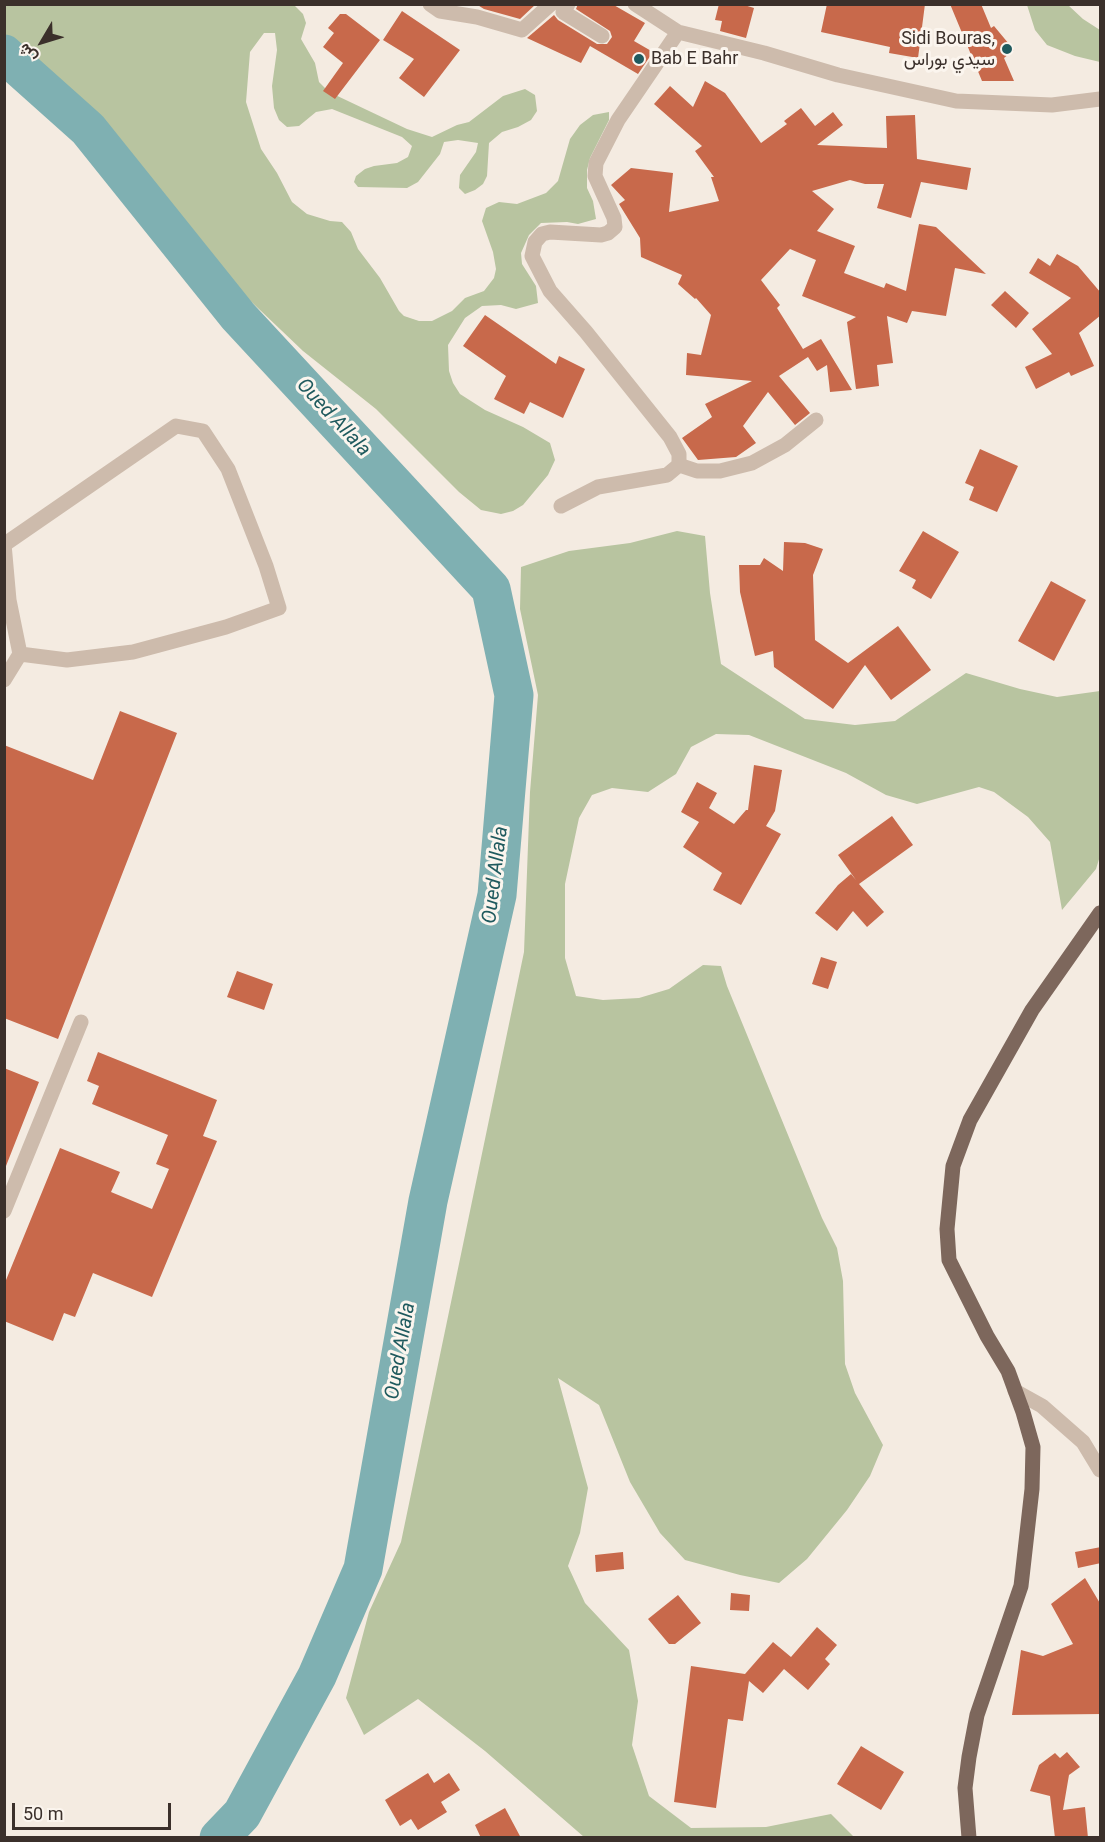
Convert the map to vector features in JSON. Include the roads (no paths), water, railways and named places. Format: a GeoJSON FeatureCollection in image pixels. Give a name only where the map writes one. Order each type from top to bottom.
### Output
{"type":"FeatureCollection","features":[{"type":"Feature","properties":{"kind":"main road"},"geometry":{"type":"LineString","coordinates":[[969,1838],[965,1788],[969,1757],[977,1715],[1021,1586],[1032,1489],[1033,1447],[1008,1371],[987,1336],[949,1260],[946,1229],[953,1166],[970,1120],[1032,1010],[1101,913]]}},
{"type":"Feature","properties":{"kind":"street"},"geometry":{"type":"LineString","coordinates":[[430,4],[440,11],[477,17],[522,30],[558,7],[602,36]]}},
{"type":"Feature","properties":{"kind":"street"},"geometry":{"type":"LineString","coordinates":[[635,4],[678,32],[764,53],[838,75],[956,101],[1052,105],[1101,99]]}},
{"type":"Feature","properties":{"kind":"street"},"geometry":{"type":"LineString","coordinates":[[678,32],[618,120],[596,163],[595,176],[614,218],[615,227],[601,236],[550,231],[542,234],[533,246],[532,256],[550,291],[670,437],[679,454],[679,465]]}},
{"type":"Feature","properties":{"kind":"street"},"geometry":{"type":"LineString","coordinates":[[679,465],[697,471],[720,471],[752,463],[785,444],[816,420]]}},
{"type":"Feature","properties":{"kind":"street"},"geometry":{"type":"LineString","coordinates":[[4,680],[20,654],[9,600],[5,544],[176,426],[203,431],[228,469],[266,566],[279,608],[226,627],[133,652],[68,660],[20,654]]}},
{"type":"Feature","properties":{"kind":"street"},"geometry":{"type":"LineString","coordinates":[[561,506],[598,487],[667,475],[679,465]]}},
{"type":"Feature","properties":{"kind":"street"},"geometry":{"type":"LineString","coordinates":[[4,1211],[81,1022]]}},
{"type":"Feature","properties":{"kind":"street"},"geometry":{"type":"LineString","coordinates":[[1015,1391],[1042,1406],[1083,1442],[1101,1470]]}},
{"type":"Feature","properties":{"kind":"waterway","name":"Oued Allala"},"geometry":{"type":"LineString","coordinates":[[4,54],[88,129],[238,316],[491,589],[514,695],[497,895],[428,1201],[363,1569],[317,1676],[242,1814],[219,1838]]}},
{"type":"Feature","properties":{"kind":"place","name":"Sidi Bouras, سيدي بوراس"},"geometry":{"type":"Point","coordinates":[1007,49]}},
{"type":"Feature","properties":{"kind":"place","name":"Bab E Bahr"},"geometry":{"type":"Point","coordinates":[639,59]}}]}
